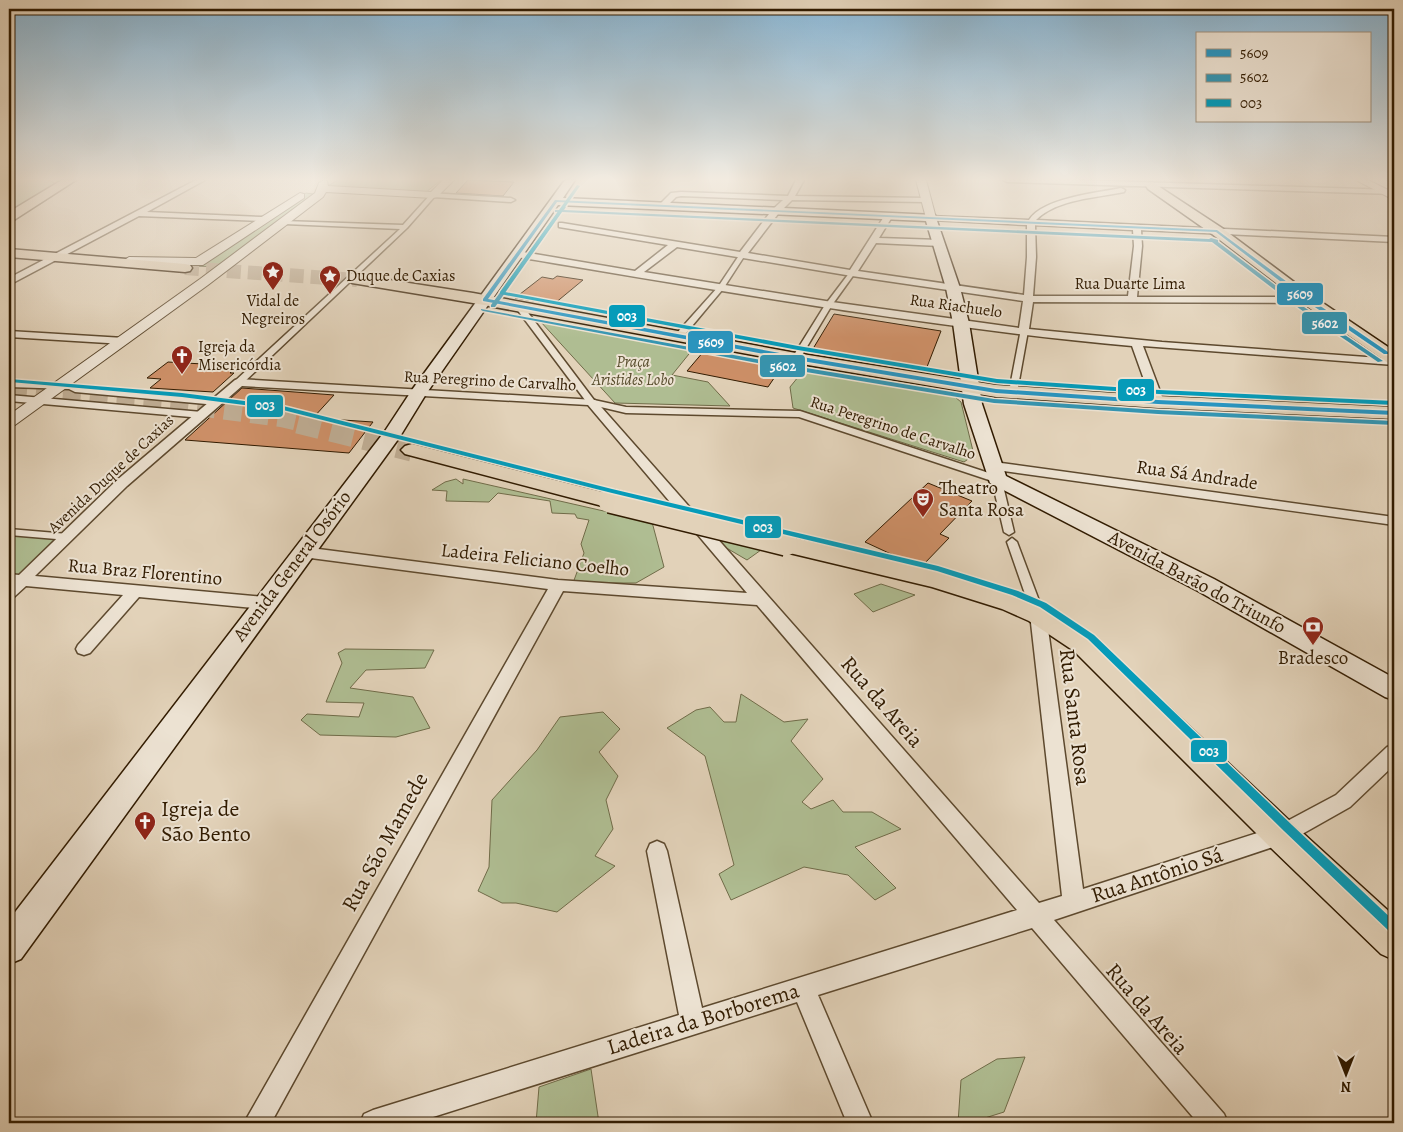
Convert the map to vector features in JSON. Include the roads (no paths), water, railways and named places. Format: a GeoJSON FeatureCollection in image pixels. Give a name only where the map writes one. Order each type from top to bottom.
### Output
{"type":"FeatureCollection","features":[{"type":"Feature","properties":{"kind":"main road","name":"Avenida General Osório"},"geometry":{"type":"LineString","coordinates":[[9,947],[302,552],[392,434],[418,394],[533,233]]}},
{"type":"Feature","properties":{"kind":"main road"},"geometry":{"type":"LineString","coordinates":[[936,233],[953,288],[961,323],[973,404],[996,472]]}},
{"type":"Feature","properties":{"kind":"main road"},"geometry":{"type":"LineString","coordinates":[[1218,233],[1308,300],[1392,357]]}},
{"type":"Feature","properties":{"kind":"main road"},"geometry":{"type":"LineString","coordinates":[[9,253],[189,265]]}},
{"type":"Feature","properties":{"kind":"main road"},"geometry":{"type":"LineString","coordinates":[[357,280],[485,300],[796,358],[969,387],[1013,392],[1158,402],[1394,412]]}},
{"type":"Feature","properties":{"kind":"main road"},"geometry":{"type":"LineString","coordinates":[[412,450],[936,579],[1024,608],[1084,644],[1280,834],[1394,941]]}},
{"type":"Feature","properties":{"kind":"main road","name":"Avenida Barão do Triunfo"},"geometry":{"type":"LineString","coordinates":[[996,472],[1206,584],[1394,690]]}},
{"type":"Feature","properties":{"kind":"street"},"geometry":{"type":"LineString","coordinates":[[9,282],[102,233]]}},
{"type":"Feature","properties":{"kind":"street"},"geometry":{"type":"LineString","coordinates":[[189,265],[201,261],[242,233]]}},
{"type":"Feature","properties":{"kind":"street"},"geometry":{"type":"LineString","coordinates":[[67,389],[124,341],[270,233]]}},
{"type":"Feature","properties":{"kind":"street","name":"Avenida Duque de Caxias"},"geometry":{"type":"LineString","coordinates":[[9,593],[16,580],[68,536],[122,483],[217,402],[399,233]]}},
{"type":"Feature","properties":{"kind":"street","name":"Rua Duarte Lima"},"geometry":{"type":"LineString","coordinates":[[609,233],[1029,299],[1308,300]]}},
{"type":"Feature","properties":{"kind":"street"},"geometry":{"type":"LineString","coordinates":[[679,336],[721,288],[759,233]]}},
{"type":"Feature","properties":{"kind":"street"},"geometry":{"type":"LineString","coordinates":[[796,358],[878,233]]}},
{"type":"Feature","properties":{"kind":"street"},"geometry":{"type":"LineString","coordinates":[[1013,392],[1029,299],[1032,233]]}},
{"type":"Feature","properties":{"kind":"street"},"geometry":{"type":"LineString","coordinates":[[1132,299],[1138,246],[1137,233]]}},
{"type":"Feature","properties":{"kind":"street"},"geometry":{"type":"LineString","coordinates":[[1238,233],[1394,239]]}},
{"type":"Feature","properties":{"kind":"street"},"geometry":{"type":"LineString","coordinates":[[873,240],[940,243]]}},
{"type":"Feature","properties":{"kind":"street"},"geometry":{"type":"LineString","coordinates":[[636,274],[675,244]]}},
{"type":"Feature","properties":{"kind":"street","name":"Rua Riachuelo"},"geometry":{"type":"LineString","coordinates":[[517,254],[829,305],[1024,331],[1136,342],[1392,357]]}},
{"type":"Feature","properties":{"kind":"street","name":"Rua da Areia"},"geometry":{"type":"LineString","coordinates":[[520,308],[591,402],[1215,1123]]}},
{"type":"Feature","properties":{"kind":"street"},"geometry":{"type":"LineString","coordinates":[[9,334],[124,341]]}},
{"type":"Feature","properties":{"kind":"street"},"geometry":{"type":"LineString","coordinates":[[1136,342],[1158,402]]}},
{"type":"Feature","properties":{"kind":"street","name":"Rua Peregrino de Carvalho"},"geometry":{"type":"LineString","coordinates":[[239,382],[418,394],[591,402],[626,410],[800,414],[996,472]]}},
{"type":"Feature","properties":{"kind":"street"},"geometry":{"type":"LineString","coordinates":[[9,384],[120,407],[202,415]]}},
{"type":"Feature","properties":{"kind":"street"},"geometry":{"type":"LineString","coordinates":[[9,398],[38,391],[67,389],[217,402]]}},
{"type":"Feature","properties":{"kind":"street"},"geometry":{"type":"LineString","coordinates":[[9,422],[38,391]]}},
{"type":"Feature","properties":{"kind":"street"},"geometry":{"type":"LineString","coordinates":[[120,407],[136,395]]}},
{"type":"Feature","properties":{"kind":"street","name":"Rua Sá Andrade"},"geometry":{"type":"LineString","coordinates":[[996,472],[1394,521]]}},
{"type":"Feature","properties":{"kind":"street","name":"Rua Santa Rosa"},"geometry":{"type":"LineString","coordinates":[[996,472],[1011,537],[1024,608],[1074,902]]}},
{"type":"Feature","properties":{"kind":"street"},"geometry":{"type":"LineString","coordinates":[[9,532],[68,536]]}},
{"type":"Feature","properties":{"kind":"street","name":"Ladeira Feliciano Coelho"},"geometry":{"type":"LineString","coordinates":[[302,552],[558,585],[763,600]]}},
{"type":"Feature","properties":{"kind":"street","name":"Rua Braz Florentino"},"geometry":{"type":"LineString","coordinates":[[16,580],[264,603]]}},
{"type":"Feature","properties":{"kind":"street","name":"Rua São Mamede"},"geometry":{"type":"LineString","coordinates":[[257,1123],[558,585]]}},
{"type":"Feature","properties":{"kind":"street"},"geometry":{"type":"LineString","coordinates":[[84,648],[135,591]]}},
{"type":"Feature","properties":{"kind":"street","name":"Rua Antônio Sá"},"geometry":{"type":"LineString","coordinates":[[1034,916],[1280,834],[1342,801],[1394,753]]}},
{"type":"Feature","properties":{"kind":"street"},"geometry":{"type":"LineString","coordinates":[[657,851],[693,1022]]}},
{"type":"Feature","properties":{"kind":"street","name":"Ladeira da Borborema"},"geometry":{"type":"LineString","coordinates":[[373,1123],[1034,916]]}},
{"type":"Feature","properties":{"kind":"street"},"geometry":{"type":"LineString","coordinates":[[803,988],[860,1123]]}},
{"type":"Feature","properties":{"kind":"tunnel"},"geometry":{"type":"LineString","coordinates":[[185,268],[357,280]]}},
{"type":"Feature","properties":{"kind":"tunnel"},"geometry":{"type":"LineString","coordinates":[[39,388],[67,390]]}},
{"type":"Feature","properties":{"kind":"tunnel"},"geometry":{"type":"LineString","coordinates":[[9,390],[181,405],[281,418],[303,423]]}},
{"type":"Feature","properties":{"kind":"tunnel"},"geometry":{"type":"LineString","coordinates":[[298,422],[412,450]]}},
{"type":"Feature","properties":{"kind":"place","name":"Vidal de Negreiros"},"geometry":{"type":"Point","coordinates":[273,291]}},
{"type":"Feature","properties":{"kind":"place","name":"Duque de Caxias"},"geometry":{"type":"Point","coordinates":[330,295]}},
{"type":"Feature","properties":{"kind":"place","name":"Igreja da Misericórdia"},"geometry":{"type":"Point","coordinates":[182,375]}},
{"type":"Feature","properties":{"kind":"place","name":"Theatro Santa Rosa"},"geometry":{"type":"Point","coordinates":[923,518]}},
{"type":"Feature","properties":{"kind":"place","name":"Bradesco"},"geometry":{"type":"Point","coordinates":[1313,646]}},
{"type":"Feature","properties":{"kind":"place","name":"Igreja de São Bento"},"geometry":{"type":"Point","coordinates":[145,841]}},
{"type":"Feature","properties":{"kind":"park label","name":"Praça Aristides Lobo"},"geometry":{"type":"Point","coordinates":[633,371]}}]}
